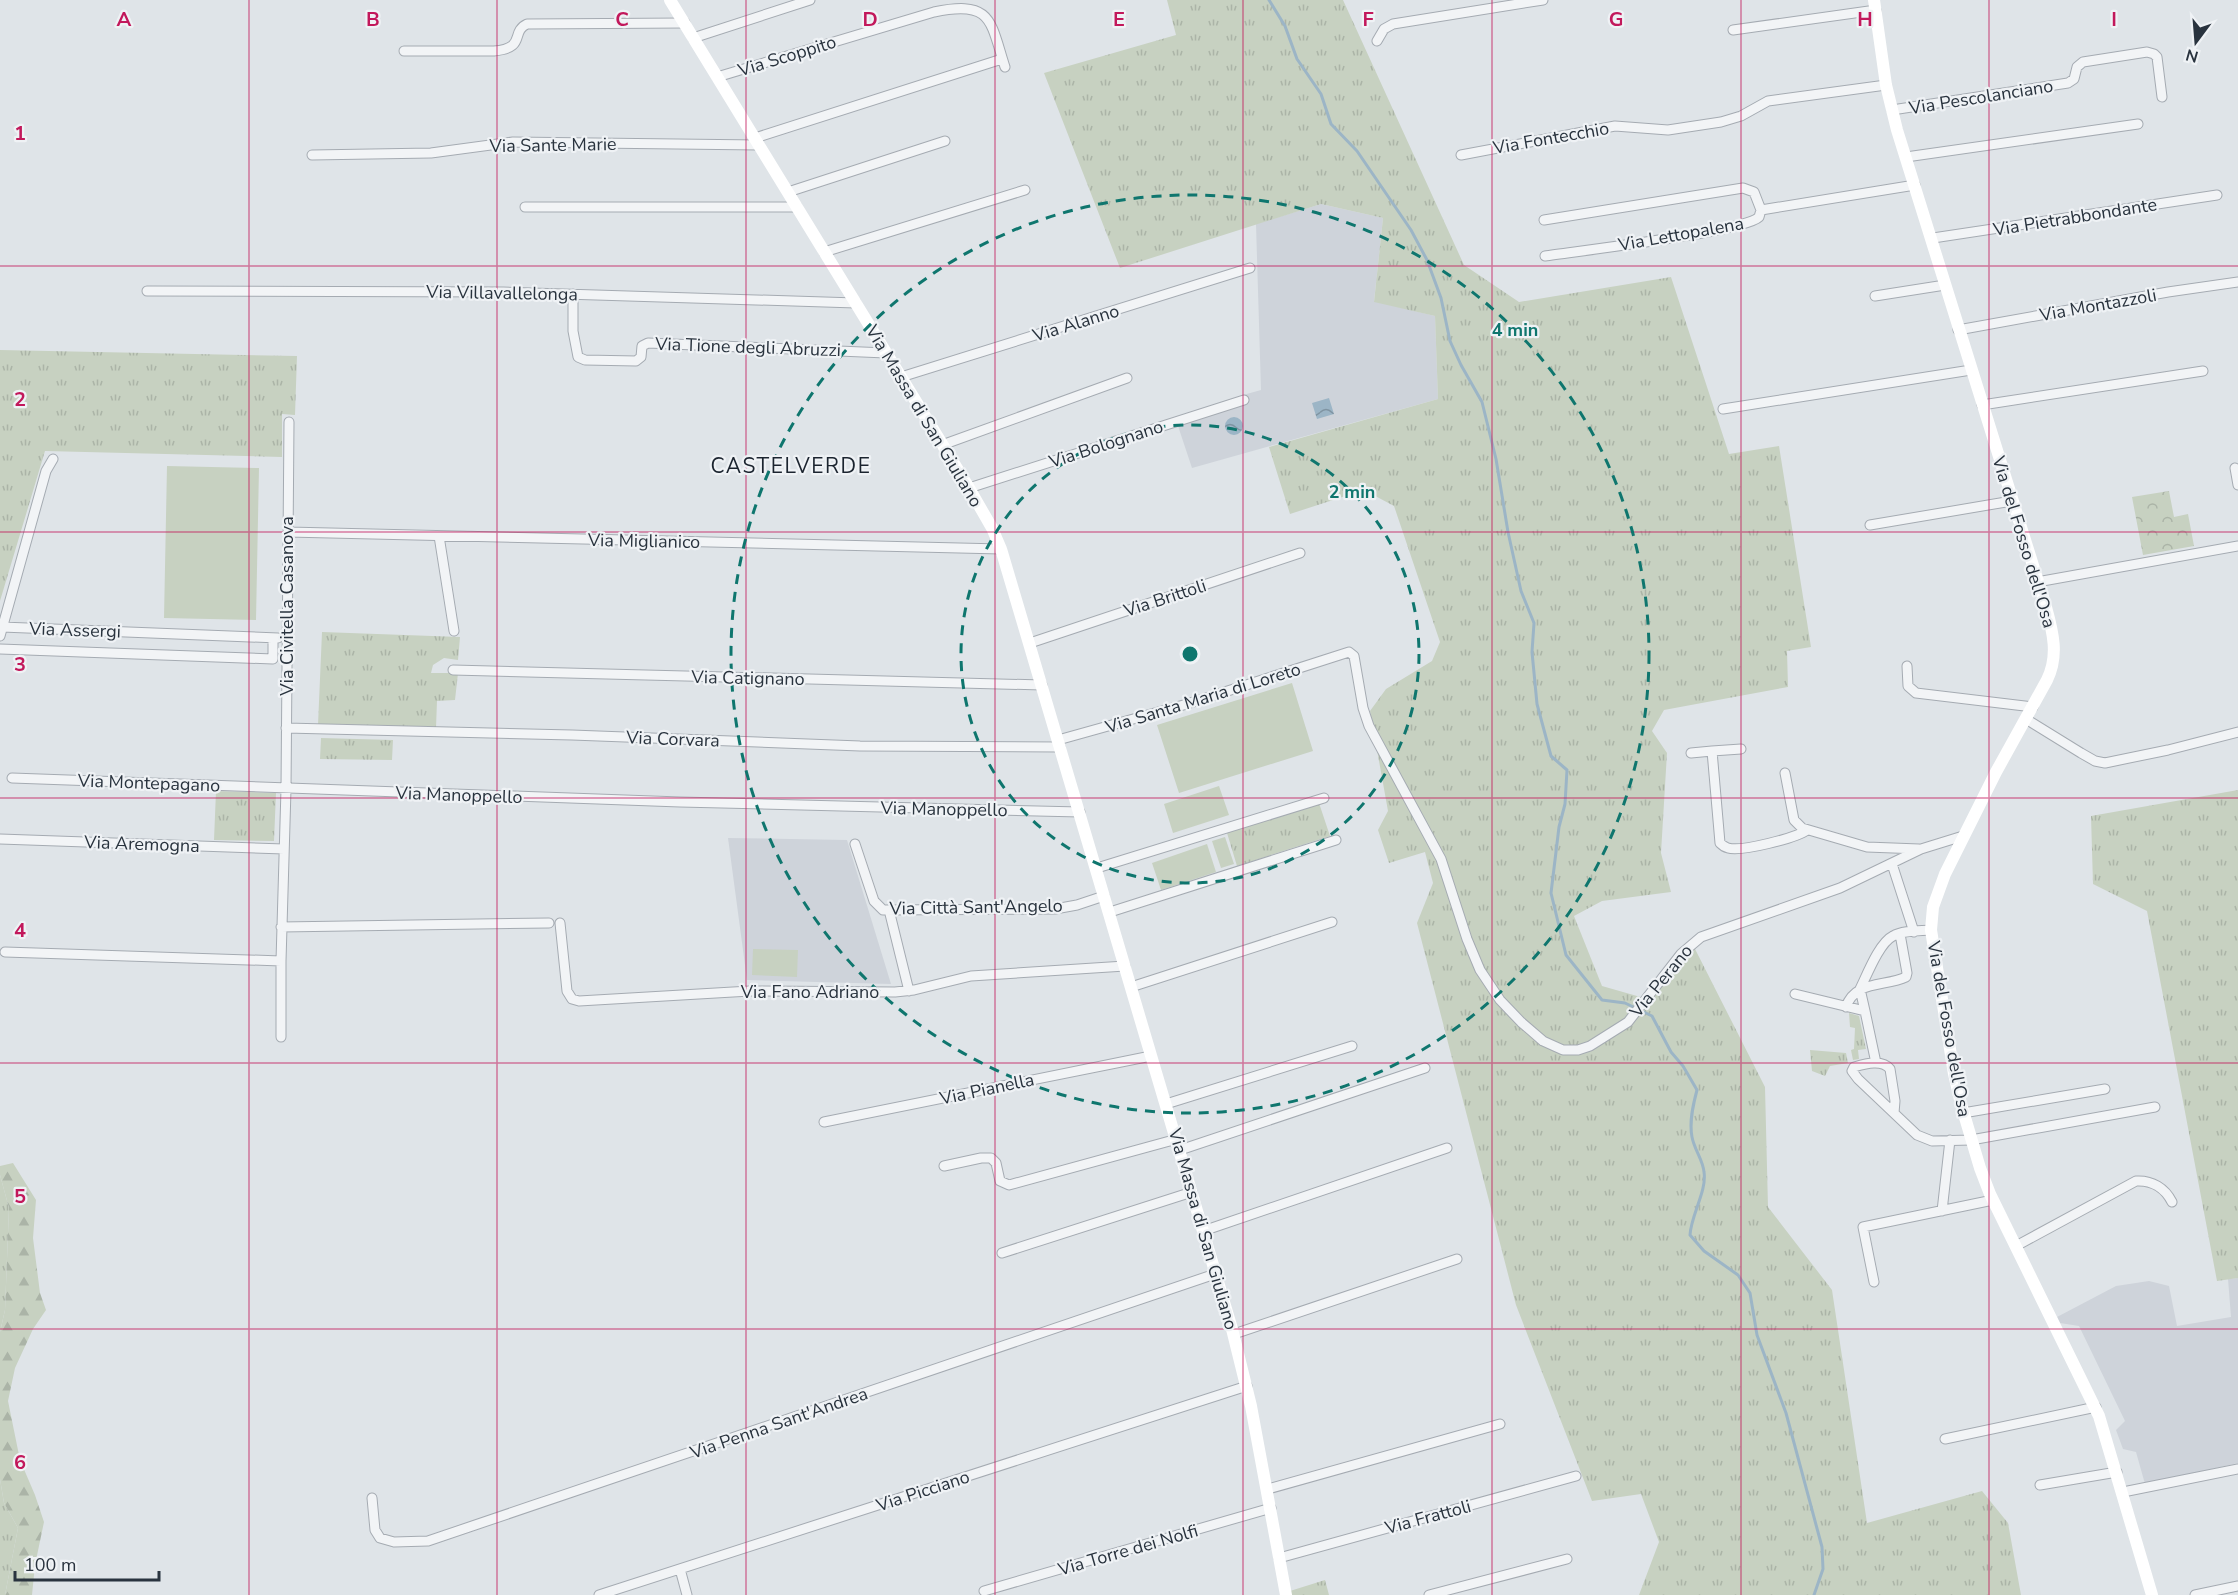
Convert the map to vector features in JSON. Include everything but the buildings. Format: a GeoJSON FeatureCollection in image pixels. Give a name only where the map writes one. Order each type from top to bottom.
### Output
{"type":"FeatureCollection","features":[{"type":"Feature","properties":{"kind":"street","name":"Via Massa di San Giuliano"},"geometry":{"type":"LineString","coordinates":[[670,0],[969,488],[1001,549],[1233,1334],[1247,1386],[1268,1489],[1286,1595]]}},
{"type":"Feature","properties":{"kind":"street"},"geometry":{"type":"LineString","coordinates":[[693,38],[810,0]]}},
{"type":"Feature","properties":{"kind":"street"},"geometry":{"type":"LineString","coordinates":[[1377,41],[1384,29],[1393,24],[1543,0]]}},
{"type":"Feature","properties":{"kind":"street"},"geometry":{"type":"LineString","coordinates":[[1733,30],[1875,5]]}},
{"type":"Feature","properties":{"kind":"street","name":"Via del Fosso dell'Osa"},"geometry":{"type":"LineString","coordinates":[[1875,5],[1886,85],[1892,110],[2048,616],[2054,653],[2050,674],[1963,837],[1935,898],[1931,930],[1954,1074],[1971,1140],[1993,1200],[2096,1407],[2152,1595]]}},
{"type":"Feature","properties":{"kind":"street","name":"Via Scoppito"},"geometry":{"type":"LineString","coordinates":[[717,77],[934,12],[962,7],[974,9],[989,21],[994,29],[1003,63]]}},
{"type":"Feature","properties":{"kind":"street"},"geometry":{"type":"LineString","coordinates":[[404,51],[508,49],[514,45],[522,27],[527,24],[685,23]]}},
{"type":"Feature","properties":{"kind":"street","name":"Via Pescolanciano"},"geometry":{"type":"LineString","coordinates":[[1892,110],[2068,83],[2074,79],[2076,67],[2083,62],[2149,52],[2157,57],[2162,97]]}},
{"type":"Feature","properties":{"kind":"street","name":"Via Sante Marie"},"geometry":{"type":"LineString","coordinates":[[312,155],[431,153],[513,142],[757,142],[1003,63]]}},
{"type":"Feature","properties":{"kind":"street","name":"Via Fontecchio"},"geometry":{"type":"LineString","coordinates":[[1461,155],[1609,126],[1668,130],[1710,124],[1741,116],[1768,101],[1886,85]]}},
{"type":"Feature","properties":{"kind":"street"},"geometry":{"type":"LineString","coordinates":[[1906,157],[2138,124]]}},
{"type":"Feature","properties":{"kind":"street"},"geometry":{"type":"LineString","coordinates":[[788,192],[945,141]]}},
{"type":"Feature","properties":{"kind":"street","name":"Via Lettopalena"},"geometry":{"type":"LineString","coordinates":[[1545,256],[1732,227],[1755,221],[1761,214],[1761,210],[1915,185]]}},
{"type":"Feature","properties":{"kind":"street"},"geometry":{"type":"LineString","coordinates":[[1544,220],[1743,188],[1754,192],[1761,210]]}},
{"type":"Feature","properties":{"kind":"street"},"geometry":{"type":"LineString","coordinates":[[824,252],[1025,190]]}},
{"type":"Feature","properties":{"kind":"street","name":"Via Pietrabbondante"},"geometry":{"type":"LineString","coordinates":[[1933,238],[2217,195]]}},
{"type":"Feature","properties":{"kind":"street"},"geometry":{"type":"LineString","coordinates":[[525,207],[797,207]]}},
{"type":"Feature","properties":{"kind":"street","name":"Via Alanno"},"geometry":{"type":"LineString","coordinates":[[901,377],[1250,268]]}},
{"type":"Feature","properties":{"kind":"street","name":"Via Montazzoli"},"geometry":{"type":"LineString","coordinates":[[1958,330],[2168,292],[2238,282]]}},
{"type":"Feature","properties":{"kind":"street"},"geometry":{"type":"LineString","coordinates":[[1875,296],[1945,285]]}},
{"type":"Feature","properties":{"kind":"street","name":"Via Villavallelonga"},"geometry":{"type":"LineString","coordinates":[[147,291],[492,292],[856,303]]}},
{"type":"Feature","properties":{"kind":"street","name":"Via Tione degli Abruzzi"},"geometry":{"type":"LineString","coordinates":[[573,294],[574,336],[578,357],[585,360],[636,361],[641,357],[642,346],[648,343],[886,353]]}},
{"type":"Feature","properties":{"kind":"street"},"geometry":{"type":"LineString","coordinates":[[1723,410],[1971,370]]}},
{"type":"Feature","properties":{"kind":"street"},"geometry":{"type":"LineString","coordinates":[[1982,405],[2203,371]]}},
{"type":"Feature","properties":{"kind":"street"},"geometry":{"type":"LineString","coordinates":[[942,445],[1127,378]]}},
{"type":"Feature","properties":{"kind":"street","name":"Via Bolognano"},"geometry":{"type":"LineString","coordinates":[[969,488],[1244,400]]}},
{"type":"Feature","properties":{"kind":"street","name":"Via Civitella Casanova"},"geometry":{"type":"LineString","coordinates":[[286,789],[288,422]]}},
{"type":"Feature","properties":{"kind":"street","name":"Via Assergi"},"geometry":{"type":"LineString","coordinates":[[53,459],[46,471],[1,631],[287,638]]}},
{"type":"Feature","properties":{"kind":"street"},"geometry":{"type":"LineString","coordinates":[[2235,468],[2238,485]]}},
{"type":"Feature","properties":{"kind":"street"},"geometry":{"type":"LineString","coordinates":[[1870,525],[2012,501]]}},
{"type":"Feature","properties":{"kind":"street","name":"Via Miglianico"},"geometry":{"type":"LineString","coordinates":[[288,532],[1001,549]]}},
{"type":"Feature","properties":{"kind":"street"},"geometry":{"type":"LineString","coordinates":[[439,536],[454,631]]}},
{"type":"Feature","properties":{"kind":"street"},"geometry":{"type":"LineString","coordinates":[[2037,582],[2238,546]]}},
{"type":"Feature","properties":{"kind":"street","name":"Via Brittoli"},"geometry":{"type":"LineString","coordinates":[[1030,643],[1300,553]]}},
{"type":"Feature","properties":{"kind":"street"},"geometry":{"type":"LineString","coordinates":[[273,638],[273,659]]}},
{"type":"Feature","properties":{"kind":"street"},"geometry":{"type":"LineString","coordinates":[[0,649],[287,660]]}},
{"type":"Feature","properties":{"kind":"street","name":"Via Santa Maria di Loreto"},"geometry":{"type":"LineString","coordinates":[[1059,743],[1305,668],[1347,651]]}},
{"type":"Feature","properties":{"kind":"street","name":"Via Perano"},"geometry":{"type":"LineString","coordinates":[[1347,651],[1353,656],[1369,726],[1437,850],[1475,960],[1504,1004],[1540,1039],[1554,1047],[1569,1050],[1581,1049],[1599,1041],[1628,1022],[1681,954],[1697,939],[1845,886],[1921,849],[1963,837]]}},
{"type":"Feature","properties":{"kind":"street"},"geometry":{"type":"LineString","coordinates":[[1907,666],[1908,686],[1916,693],[2033,707]]}},
{"type":"Feature","properties":{"kind":"street","name":"Via Catignano"},"geometry":{"type":"LineString","coordinates":[[453,670],[1042,685]]}},
{"type":"Feature","properties":{"kind":"street"},"geometry":{"type":"LineString","coordinates":[[2026,719],[2100,762],[2168,750],[2238,732]]}},
{"type":"Feature","properties":{"kind":"street","name":"Via Corvara"},"geometry":{"type":"LineString","coordinates":[[286,728],[572,735],[860,746],[1059,743]]}},
{"type":"Feature","properties":{"kind":"street"},"geometry":{"type":"LineString","coordinates":[[1691,753],[1741,749]]}},
{"type":"Feature","properties":{"kind":"street"},"geometry":{"type":"LineString","coordinates":[[1712,752],[1719,839],[1722,846],[1737,849],[1789,838],[1807,830]]}},
{"type":"Feature","properties":{"kind":"street"},"geometry":{"type":"LineString","coordinates":[[1785,773],[1794,820],[1798,826],[1867,847],[1921,849]]}},
{"type":"Feature","properties":{"kind":"street","name":"Via Montepagano"},"geometry":{"type":"LineString","coordinates":[[12,778],[286,789]]}},
{"type":"Feature","properties":{"kind":"street"},"geometry":{"type":"LineString","coordinates":[[281,1037],[281,927],[286,789]]}},
{"type":"Feature","properties":{"kind":"street","name":"Via Manoppello"},"geometry":{"type":"LineString","coordinates":[[286,789],[1080,812]]}},
{"type":"Feature","properties":{"kind":"street"},"geometry":{"type":"LineString","coordinates":[[1096,868],[1324,798]]}},
{"type":"Feature","properties":{"kind":"street","name":"Via Aremogna"},"geometry":{"type":"LineString","coordinates":[[0,839],[284,849]]}},
{"type":"Feature","properties":{"kind":"street"},"geometry":{"type":"LineString","coordinates":[[1110,912],[1336,840]]}},
{"type":"Feature","properties":{"kind":"street","name":"Via Città Sant'Angelo"},"geometry":{"type":"LineString","coordinates":[[855,844],[874,901],[880,908],[889,910],[1060,909],[1104,896]]}},
{"type":"Feature","properties":{"kind":"street"},"geometry":{"type":"LineString","coordinates":[[1892,864],[1914,932]]}},
{"type":"Feature","properties":{"kind":"street"},"geometry":{"type":"LineString","coordinates":[[889,910],[909,991]]}},
{"type":"Feature","properties":{"kind":"street","name":"Via Fano Adriano"},"geometry":{"type":"LineString","coordinates":[[560,922],[567,991],[572,999],[579,1001],[750,991],[888,993],[909,991],[975,975],[1125,966]]}},
{"type":"Feature","properties":{"kind":"street"},"geometry":{"type":"LineString","coordinates":[[1131,987],[1332,922]]}},
{"type":"Feature","properties":{"kind":"street"},"geometry":{"type":"LineString","coordinates":[[281,927],[549,923]]}},
{"type":"Feature","properties":{"kind":"street"},"geometry":{"type":"LineString","coordinates":[[1846,1007],[1851,997],[1860,989],[1884,945],[1891,937],[1931,930]]}},
{"type":"Feature","properties":{"kind":"street"},"geometry":{"type":"LineString","coordinates":[[1860,989],[1906,977],[1900,934]]}},
{"type":"Feature","properties":{"kind":"street"},"geometry":{"type":"LineString","coordinates":[[5,952],[281,961]]}},
{"type":"Feature","properties":{"kind":"street"},"geometry":{"type":"LineString","coordinates":[[1860,989],[1876,1063],[1885,1063],[1890,1069],[1895,1101],[1894,1113]]}},
{"type":"Feature","properties":{"kind":"street"},"geometry":{"type":"LineString","coordinates":[[1795,994],[1865,1011]]}},
{"type":"Feature","properties":{"kind":"street"},"geometry":{"type":"LineString","coordinates":[[1166,1104],[1352,1046]]}},
{"type":"Feature","properties":{"kind":"street","name":"Via Pianella"},"geometry":{"type":"LineString","coordinates":[[824,1122],[1151,1056]]}},
{"type":"Feature","properties":{"kind":"street","name":"Via del Fosso dell'Osa"},"geometry":{"type":"LineString","coordinates":[[1876,1063],[1856,1066],[1852,1069],[1854,1074],[1922,1138],[1932,1141],[1971,1140]]}},
{"type":"Feature","properties":{"kind":"street"},"geometry":{"type":"LineString","coordinates":[[944,1166],[991,1158],[996,1163],[1000,1181],[1009,1185],[1178,1145],[1425,1068]]}},
{"type":"Feature","properties":{"kind":"street"},"geometry":{"type":"LineString","coordinates":[[1964,1113],[2105,1089]]}},
{"type":"Feature","properties":{"kind":"street"},"geometry":{"type":"LineString","coordinates":[[1971,1140],[2155,1107]]}},
{"type":"Feature","properties":{"kind":"street","name":"Via del Fosso dell'Osa"},"geometry":{"type":"LineString","coordinates":[[1942,1210],[1950,1140]]}},
{"type":"Feature","properties":{"kind":"street"},"geometry":{"type":"LineString","coordinates":[[1203,1231],[1447,1148]]}},
{"type":"Feature","properties":{"kind":"street"},"geometry":{"type":"LineString","coordinates":[[2016,1246],[2136,1181],[2154,1183],[2166,1193],[2172,1202]]}},
{"type":"Feature","properties":{"kind":"street"},"geometry":{"type":"LineString","coordinates":[[1002,1252],[1192,1192]]}},
{"type":"Feature","properties":{"kind":"street"},"geometry":{"type":"LineString","coordinates":[[1874,1282],[1863,1227],[1993,1200]]}},
{"type":"Feature","properties":{"kind":"street"},"geometry":{"type":"LineString","coordinates":[[1233,1334],[1457,1259]]}},
{"type":"Feature","properties":{"kind":"street","name":"Via Penna Sant'Andrea"},"geometry":{"type":"LineString","coordinates":[[372,1498],[375,1532],[380,1538],[394,1542],[428,1541],[1215,1275]]}},
{"type":"Feature","properties":{"kind":"street","name":"Via Picciano"},"geometry":{"type":"LineString","coordinates":[[599,1595],[1247,1386]]}},
{"type":"Feature","properties":{"kind":"street"},"geometry":{"type":"LineString","coordinates":[[1946,1439],[2096,1407]]}},
{"type":"Feature","properties":{"kind":"street"},"geometry":{"type":"LineString","coordinates":[[1268,1489],[1500,1424]]}},
{"type":"Feature","properties":{"kind":"street"},"geometry":{"type":"LineString","coordinates":[[2123,1492],[2238,1469]]}},
{"type":"Feature","properties":{"kind":"street"},"geometry":{"type":"LineString","coordinates":[[2040,1485],[2117,1472]]}},
{"type":"Feature","properties":{"kind":"street","name":"Via Frattoli"},"geometry":{"type":"LineString","coordinates":[[1279,1558],[1576,1476]]}},
{"type":"Feature","properties":{"kind":"street","name":"Via Torre dei Nolfi"},"geometry":{"type":"LineString","coordinates":[[984,1591],[1271,1508]]}},
{"type":"Feature","properties":{"kind":"street"},"geometry":{"type":"LineString","coordinates":[[1429,1595],[1567,1559]]}},
{"type":"Feature","properties":{"kind":"street"},"geometry":{"type":"LineString","coordinates":[[680,1569],[687,1595]]}},
{"type":"Feature","properties":{"kind":"street"},"geometry":{"type":"LineString","coordinates":[[2194,1595],[2238,1586]]}},
{"type":"Feature","properties":{"kind":"shaded area"},"geometry":{"type":"Polygon","coordinates":[[[1321,204],[1383,218],[1374,301],[1435,316],[1438,399],[1192,468],[1178,426],[1245,404],[1243,395],[1261,390],[1256,224],[1321,204]]]}},
{"type":"Feature","properties":{"kind":"shaded area"},"geometry":{"type":"Polygon","coordinates":[[[728,838],[847,840],[891,984],[747,980],[728,838]]]}},
{"type":"Feature","properties":{"kind":"shaded area"},"geometry":{"type":"Polygon","coordinates":[[[2238,1278],[2238,1463],[2145,1484],[2136,1452],[2123,1449],[2116,1430],[2125,1421],[2079,1326],[2060,1323],[2057,1317],[2116,1286],[2149,1281],[2169,1286],[2177,1326],[2231,1317],[2228,1279],[2238,1278]]]}},
{"type":"Feature","properties":{"kind":"green space"},"geometry":{"type":"Polygon","coordinates":[[[1167,0],[1343,0],[1464,265],[1519,302],[1671,277],[1729,454],[1779,446],[1811,647],[1787,651],[1788,687],[1664,710],[1652,731],[1667,753],[1661,853],[1671,892],[1602,901],[1574,916],[1602,986],[1651,1000],[1694,947],[1765,1087],[1768,1207],[1832,1290],[1867,1523],[1982,1491],[2008,1523],[2021,1595],[1639,1595],[1659,1542],[1641,1494],[1592,1501],[1516,1305],[1417,923],[1433,883],[1425,852],[1389,863],[1378,830],[1388,811],[1370,711],[1386,689],[1432,661],[1440,642],[1394,506],[1364,490],[1290,514],[1269,447],[1438,399],[1435,316],[1374,302],[1383,218],[1321,204],[1120,268],[1044,73],[1176,35],[1167,0]]]}},
{"type":"Feature","properties":{"kind":"green space"},"geometry":{"type":"Polygon","coordinates":[[[0,350],[297,356],[295,415],[282,414],[282,457],[45,451],[0,601],[0,350]]]}},
{"type":"Feature","properties":{"kind":"green space"},"geometry":{"type":"Polygon","coordinates":[[[167,466],[259,468],[256,620],[164,618],[167,466]]]}},
{"type":"Feature","properties":{"kind":"green space"},"geometry":{"type":"Polygon","coordinates":[[[2169,491],[2174,517],[2188,514],[2194,546],[2143,555],[2132,497],[2169,491]]]}},
{"type":"Feature","properties":{"kind":"green space"},"geometry":{"type":"Polygon","coordinates":[[[322,632],[460,637],[458,660],[444,658],[433,665],[431,673],[458,673],[455,700],[437,701],[436,728],[318,725],[322,632]]]}},
{"type":"Feature","properties":{"kind":"green space"},"geometry":{"type":"Polygon","coordinates":[[[1292,683],[1313,751],[1179,793],[1157,725],[1292,683]]]}},
{"type":"Feature","properties":{"kind":"green space"},"geometry":{"type":"Polygon","coordinates":[[[321,738],[393,740],[392,760],[320,759],[321,738]]]}},
{"type":"Feature","properties":{"kind":"green space"},"geometry":{"type":"Polygon","coordinates":[[[1219,786],[1229,815],[1173,833],[1164,804],[1219,786]]]}},
{"type":"Feature","properties":{"kind":"green space"},"geometry":{"type":"Polygon","coordinates":[[[2238,790],[2238,1278],[2217,1281],[2147,911],[2093,884],[2091,816],[2238,790]]]}},
{"type":"Feature","properties":{"kind":"green space"},"geometry":{"type":"Polygon","coordinates":[[[216,791],[276,793],[274,841],[214,840],[216,791]]]}},
{"type":"Feature","properties":{"kind":"green space"},"geometry":{"type":"Polygon","coordinates":[[[1319,803],[1330,836],[1237,866],[1227,833],[1319,803]]]}},
{"type":"Feature","properties":{"kind":"green space"},"geometry":{"type":"Polygon","coordinates":[[[1225,837],[1234,864],[1221,868],[1212,841],[1225,837]]]}},
{"type":"Feature","properties":{"kind":"green space"},"geometry":{"type":"Polygon","coordinates":[[[1207,844],[1216,872],[1161,890],[1152,863],[1207,844]]]}},
{"type":"Feature","properties":{"kind":"green space"},"geometry":{"type":"Polygon","coordinates":[[[753,949],[798,950],[797,977],[752,975],[753,949]]]}},
{"type":"Feature","properties":{"kind":"green space"},"geometry":{"type":"Polygon","coordinates":[[[1849,1013],[1859,1016],[1866,1049],[1858,1050],[1859,1059],[1853,1060],[1851,1050],[1854,1049],[1855,1028],[1850,1027],[1849,1013]]]}},
{"type":"Feature","properties":{"kind":"green space"},"geometry":{"type":"Polygon","coordinates":[[[1810,1050],[1846,1053],[1848,1063],[1830,1066],[1825,1076],[1812,1071],[1810,1050]]]}},
{"type":"Feature","properties":{"kind":"green space"},"geometry":{"type":"Polygon","coordinates":[[[13,1163],[36,1200],[33,1238],[40,1293],[46,1310],[33,1329],[15,1368],[8,1401],[20,1460],[44,1522],[35,1565],[32,1595],[5,1595],[18,1528],[4,1503],[0,1479],[0,1332],[5,1310],[9,1208],[0,1175],[0,1166],[13,1163]]]}},
{"type":"Feature","properties":{"kind":"green space"},"geometry":{"type":"Polygon","coordinates":[[[0,1175],[9,1208],[5,1310],[0,1332],[0,1175]]]}},
{"type":"Feature","properties":{"kind":"green space"},"geometry":{"type":"Polygon","coordinates":[[[0,1479],[4,1503],[18,1528],[5,1595],[0,1595],[0,1479]]]}},
{"type":"Feature","properties":{"kind":"green space"},"geometry":{"type":"Polygon","coordinates":[[[1325,1580],[1329,1595],[1290,1595],[1290,1591],[1325,1580]]]}},
{"type":"Feature","properties":{"kind":"water"},"geometry":{"type":"Polygon","coordinates":[[[1329,398],[1334,414],[1317,419],[1312,403],[1329,398]]]}},
{"type":"Feature","properties":{"kind":"water"},"geometry":{"type":"Polygon","coordinates":[[[1234,417],[1240,420],[1243,426],[1240,432],[1234,435],[1228,432],[1225,426],[1228,420],[1234,417]]]}},
{"type":"Feature","properties":{"kind":"waterway"},"geometry":{"type":"LineString","coordinates":[[1269,0],[1285,26],[1297,59],[1321,94],[1331,124],[1357,151],[1411,230],[1427,260],[1441,298],[1450,341],[1482,402],[1496,459],[1521,591],[1534,623],[1532,652],[1537,704],[1551,756],[1567,770],[1565,804],[1559,827],[1551,893],[1566,955],[1602,1000],[1625,1003],[1652,1016],[1671,1052],[1683,1066],[1697,1090],[1691,1131],[1703,1168],[1704,1179],[1690,1235],[1704,1251],[1738,1275],[1750,1293],[1757,1335],[1786,1413],[1822,1547],[1823,1569],[1814,1595]]}},
{"type":"Feature","properties":{"kind":"district","name":"CASTELVERDE"},"geometry":{"type":"Point","coordinates":[791,466]}}]}
